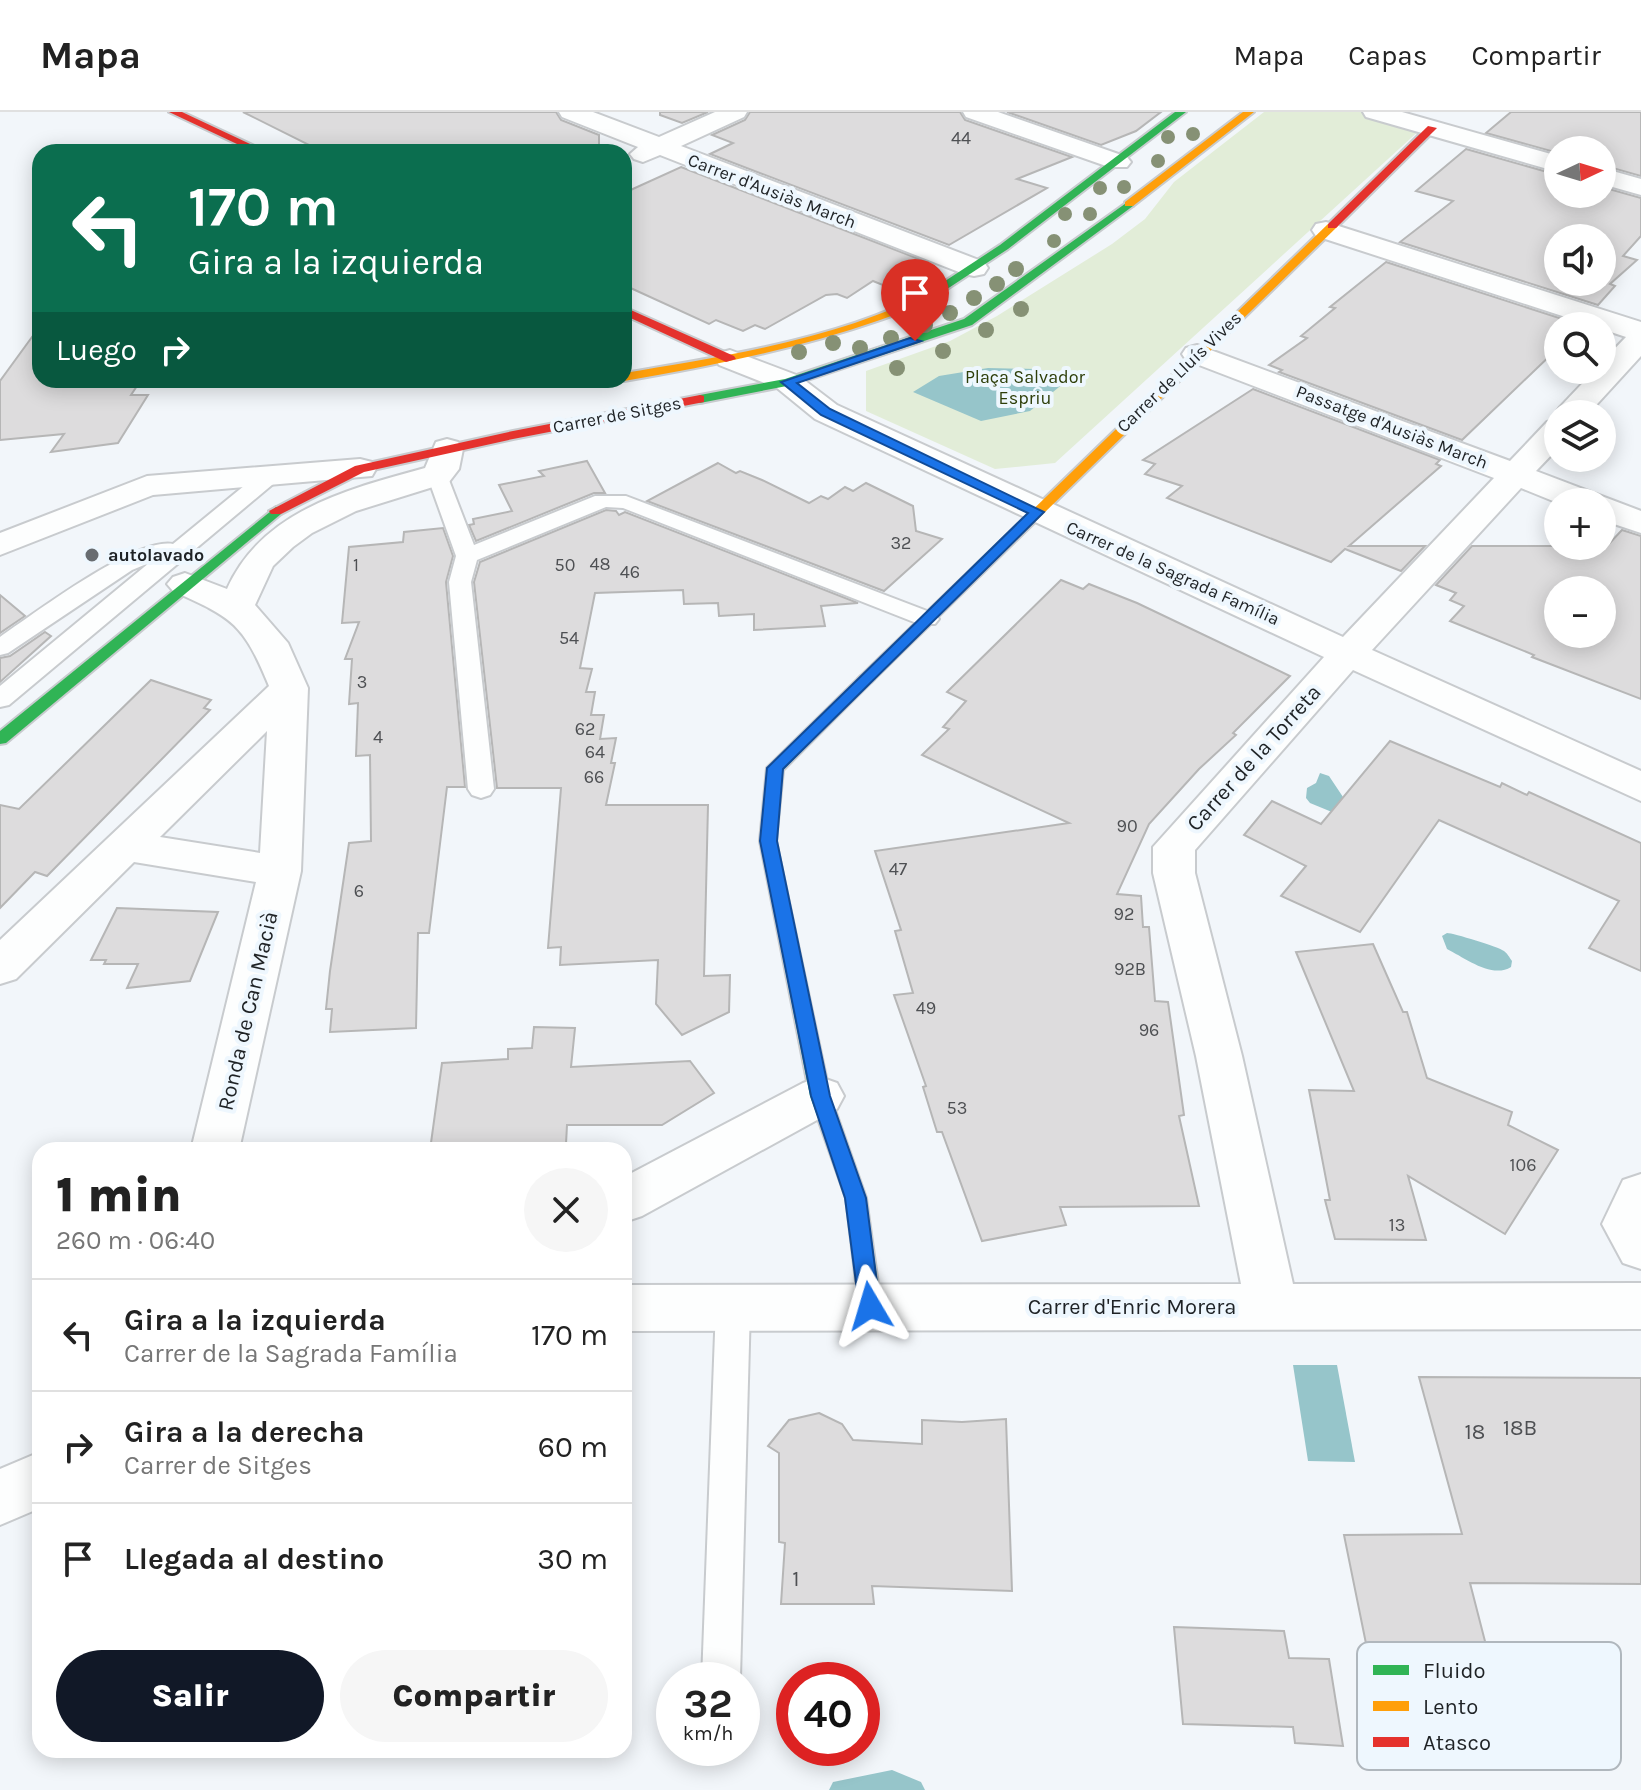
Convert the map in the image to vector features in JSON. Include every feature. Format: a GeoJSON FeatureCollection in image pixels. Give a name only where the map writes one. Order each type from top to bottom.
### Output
{"type":"FeatureCollection","features":[{"type":"Feature","properties":{"kind":"street"},"geometry":{"type":"LineString","coordinates":[[174,112],[244,144]]}},
{"type":"Feature","properties":{"kind":"street","name":"Carrer d'Ausiàs March"},"geometry":{"type":"LineString","coordinates":[[571,112],[974,268]]}},
{"type":"Feature","properties":{"kind":"street"},"geometry":{"type":"LineString","coordinates":[[632,159],[735,112]]}},
{"type":"Feature","properties":{"kind":"street"},"geometry":{"type":"LineString","coordinates":[[975,112],[1118,162]]}},
{"type":"Feature","properties":{"kind":"street"},"geometry":{"type":"LineString","coordinates":[[632,376],[730,359],[829,335],[892,314],[925,299],[974,268],[1181,112]]}},
{"type":"Feature","properties":{"kind":"street","name":"Carrer de Sitges"},"geometry":{"type":"LineString","coordinates":[[0,739],[281,507],[360,469],[442,462],[513,435],[788,382],[968,322],[1057,260],[1249,112]]}},
{"type":"Feature","properties":{"kind":"street"},"geometry":{"type":"LineString","coordinates":[[1375,112],[1544,160]]}},
{"type":"Feature","properties":{"kind":"street","name":"Carrer de Lluís Vives"},"geometry":{"type":"LineString","coordinates":[[870,1306],[856,1198],[820,1096],[768,841],[775,768],[1432,128]]}},
{"type":"Feature","properties":{"kind":"street"},"geometry":{"type":"LineString","coordinates":[[1616,180],[1641,187]]}},
{"type":"Feature","properties":{"kind":"street"},"geometry":{"type":"LineString","coordinates":[[1326,230],[1641,332]]}},
{"type":"Feature","properties":{"kind":"street","name":"Carrer de la Sagrada Família"},"geometry":{"type":"LineString","coordinates":[[632,315],[788,382],[826,412],[1037,512],[1641,787]]}},
{"type":"Feature","properties":{"kind":"street"},"geometry":{"type":"LineString","coordinates":[[1584,400],[1641,338]]}},
{"type":"Feature","properties":{"kind":"street","name":"Passatge d'Ausiàs March"},"geometry":{"type":"LineString","coordinates":[[1197,354],[1552,488]]}},
{"type":"Feature","properties":{"kind":"street"},"geometry":{"type":"LineString","coordinates":[[513,435],[529,414]]}},
{"type":"Feature","properties":{"kind":"street","name":"Carrer de la Torreta"},"geometry":{"type":"LineString","coordinates":[[1272,1308],[1219,1056],[1174,873],[1174,847],[1349,652],[1544,444]]}},
{"type":"Feature","properties":{"kind":"street"},"geometry":{"type":"LineString","coordinates":[[237,606],[262,557],[298,528],[442,462]]}},
{"type":"Feature","properties":{"kind":"street"},"geometry":{"type":"LineString","coordinates":[[0,545],[147,486],[360,469]]}},
{"type":"Feature","properties":{"kind":"street"},"geometry":{"type":"LineString","coordinates":[[1616,513],[1641,523]]}},
{"type":"Feature","properties":{"kind":"street","name":"Ronda de Can Macià"},"geometry":{"type":"LineString","coordinates":[[185,584],[237,606],[270,643],[289,688],[280,871],[217,1142]]}},
{"type":"Feature","properties":{"kind":"street"},"geometry":{"type":"LineString","coordinates":[[0,967],[289,688]]}},
{"type":"Feature","properties":{"kind":"street"},"geometry":{"type":"LineString","coordinates":[[126,846],[280,871]]}},
{"type":"Feature","properties":{"kind":"street"},"geometry":{"type":"LineString","coordinates":[[632,1197],[820,1096]]}},
{"type":"Feature","properties":{"kind":"street"},"geometry":{"type":"LineString","coordinates":[[1641,1195],[1627,1224],[1641,1247]]}},
{"type":"Feature","properties":{"kind":"street","name":"Carrer d'Enric Morera"},"geometry":{"type":"LineString","coordinates":[[632,1308],[1641,1306]]}},
{"type":"Feature","properties":{"kind":"street"},"geometry":{"type":"LineString","coordinates":[[0,1498],[32,1483]]}},
{"type":"Feature","properties":{"kind":"lane"},"geometry":{"type":"LineString","coordinates":[[442,462],[467,556],[460,582],[481,789]]}},
{"type":"Feature","properties":{"kind":"lane"},"geometry":{"type":"LineString","coordinates":[[0,699],[272,475]]}},
{"type":"Feature","properties":{"kind":"lane"},"geometry":{"type":"LineString","coordinates":[[467,556],[603,501],[626,502],[927,619]]}},
{"type":"Feature","properties":{"kind":"lane"},"geometry":{"type":"LineString","coordinates":[[0,648],[124,565],[188,542]]}},
{"type":"Feature","properties":{"kind":"lane"},"geometry":{"type":"LineString","coordinates":[[722,1662],[733,1307]]}},
{"type":"Feature","properties":{"kind":"green space","name":"Plaça Salvador Espriu"},"geometry":{"type":"Polygon","coordinates":[[[1264,112],[1362,112],[1422,128],[1055,463],[995,469],[866,411],[866,371],[950,341],[997,316],[1112,244],[1145,219],[1174,182],[1264,112]]]}},
{"type":"Feature","properties":{"kind":"water"},"geometry":{"type":"Polygon","coordinates":[[[988,368],[1036,369],[1070,378],[1030,411],[981,421],[913,392],[939,376],[988,368]]]}},
{"type":"Feature","properties":{"kind":"water"},"geometry":{"type":"Polygon","coordinates":[[[1320,773],[1329,776],[1343,797],[1344,817],[1310,803],[1306,798],[1307,788],[1316,783],[1320,773]]]}},
{"type":"Feature","properties":{"kind":"water"},"geometry":{"type":"Polygon","coordinates":[[[1447,933],[1504,951],[1512,961],[1511,967],[1496,971],[1470,962],[1447,949],[1442,936],[1447,933]]]}},
{"type":"Feature","properties":{"kind":"water"},"geometry":{"type":"Polygon","coordinates":[[[1293,1365],[1337,1365],[1355,1462],[1308,1461],[1293,1365]]]}},
{"type":"Feature","properties":{"kind":"building"},"geometry":{"type":"Polygon","coordinates":[[[243,112],[556,112],[561,120],[599,135],[599,144],[307,144],[243,112]]]}},
{"type":"Feature","properties":{"kind":"building"},"geometry":{"type":"Polygon","coordinates":[[[660,112],[708,112],[682,123],[660,115],[660,112]]]}},
{"type":"Feature","properties":{"kind":"building"},"geometry":{"type":"Polygon","coordinates":[[[750,112],[960,112],[965,120],[1072,157],[1017,179],[1047,188],[949,245],[710,154],[733,143],[712,135],[745,120],[750,112]]]}},
{"type":"Feature","properties":{"kind":"building"},"geometry":{"type":"Polygon","coordinates":[[[1007,112],[1161,112],[1136,131],[1101,145],[1007,112]]]}},
{"type":"Feature","properties":{"kind":"building"},"geometry":{"type":"Polygon","coordinates":[[[1511,112],[1641,112],[1641,176],[1616,169],[1616,136],[1544,136],[1544,149],[1486,133],[1511,112]]]}},
{"type":"Feature","properties":{"kind":"building"},"geometry":{"type":"Polygon","coordinates":[[[1466,149],[1544,171],[1544,208],[1616,208],[1616,191],[1641,198],[1641,236],[1623,256],[1637,260],[1616,279],[1616,224],[1544,224],[1544,288],[1400,242],[1453,201],[1416,191],[1466,149]]]}},
{"type":"Feature","properties":{"kind":"building"},"geometry":{"type":"Polygon","coordinates":[[[681,167],[924,261],[885,286],[873,281],[847,298],[837,294],[826,295],[765,329],[755,325],[743,331],[716,320],[709,324],[632,289],[632,189],[681,167]]]}},
{"type":"Feature","properties":{"kind":"building"},"geometry":{"type":"Polygon","coordinates":[[[1386,262],[1544,313],[1544,361],[1462,440],[1279,372],[1282,370],[1269,365],[1307,338],[1301,336],[1335,308],[1330,307],[1386,262]]]}},
{"type":"Feature","properties":{"kind":"building"},"geometry":{"type":"Polygon","coordinates":[[[1570,296],[1606,296],[1598,305],[1570,296]]]}},
{"type":"Feature","properties":{"kind":"building"},"geometry":{"type":"Polygon","coordinates":[[[32,337],[32,388],[136,388],[131,395],[148,395],[118,443],[51,452],[64,434],[0,440],[0,381],[32,337]]]}},
{"type":"Feature","properties":{"kind":"building"},"geometry":{"type":"Polygon","coordinates":[[[1253,389],[1440,460],[1436,464],[1441,466],[1349,546],[1425,546],[1401,571],[1345,549],[1331,562],[1167,498],[1182,486],[1145,474],[1155,464],[1143,460],[1253,389]]]}},
{"type":"Feature","properties":{"kind":"building"},"geometry":{"type":"Polygon","coordinates":[[[587,461],[605,493],[594,493],[476,541],[469,525],[474,524],[473,519],[512,511],[499,485],[544,476],[539,471],[587,461]]]}},
{"type":"Feature","properties":{"kind":"building"},"geometry":{"type":"Polygon","coordinates":[[[718,463],[809,503],[821,496],[828,499],[845,487],[853,491],[866,483],[913,506],[916,531],[942,539],[884,591],[647,501],[718,463]]]}},
{"type":"Feature","properties":{"kind":"building"},"geometry":{"type":"Polygon","coordinates":[[[606,510],[616,511],[619,515],[625,512],[858,603],[821,606],[825,626],[754,630],[754,614],[719,616],[718,603],[684,604],[683,590],[595,593],[580,668],[592,669],[586,692],[595,692],[591,715],[604,715],[600,739],[616,738],[611,763],[615,763],[606,805],[708,805],[704,976],[730,975],[729,1012],[682,1035],[656,1004],[658,960],[560,965],[561,947],[548,948],[561,788],[497,788],[474,582],[480,562],[606,510]]]}},
{"type":"Feature","properties":{"kind":"building"},"geometry":{"type":"Polygon","coordinates":[[[443,528],[453,556],[446,582],[465,787],[447,787],[429,933],[418,933],[416,1028],[330,1032],[332,1009],[326,1009],[349,843],[371,841],[370,755],[356,756],[358,703],[349,704],[352,659],[345,659],[359,622],[342,623],[349,547],[403,542],[404,532],[443,528]]]}},
{"type":"Feature","properties":{"kind":"building"},"geometry":{"type":"Polygon","coordinates":[[[1622,530],[1641,536],[1641,699],[1450,621],[1464,606],[1450,600],[1456,593],[1436,585],[1472,546],[1544,546],[1544,560],[1616,560],[1616,536],[1622,530]]]}},
{"type":"Feature","properties":{"kind":"building"},"geometry":{"type":"Polygon","coordinates":[[[1061,580],[1083,589],[1089,584],[1137,603],[1290,676],[1149,824],[1117,894],[1141,896],[1143,927],[1149,927],[1155,1001],[1168,1002],[1184,1115],[1179,1116],[1199,1206],[1060,1207],[1066,1225],[982,1241],[942,1132],[937,1132],[923,1087],[926,1086],[894,995],[913,993],[895,931],[901,930],[875,851],[1069,823],[922,755],[949,729],[943,727],[966,701],[947,692],[1061,580]]]}},
{"type":"Feature","properties":{"kind":"building"},"geometry":{"type":"Polygon","coordinates":[[[0,595],[25,616],[0,633],[0,595]]]}},
{"type":"Feature","properties":{"kind":"building"},"geometry":{"type":"Polygon","coordinates":[[[45,632],[51,636],[0,682],[0,658],[10,656],[45,632]]]}},
{"type":"Feature","properties":{"kind":"building"},"geometry":{"type":"Polygon","coordinates":[[[151,680],[211,700],[204,708],[210,710],[47,876],[35,872],[0,908],[0,805],[19,809],[151,680]]]}},
{"type":"Feature","properties":{"kind":"building"},"geometry":{"type":"Polygon","coordinates":[[[1390,741],[1500,787],[1502,783],[1527,795],[1529,792],[1641,843],[1641,971],[1589,948],[1619,901],[1439,820],[1360,932],[1281,896],[1306,866],[1244,835],[1272,801],[1321,824],[1390,741]]]}},
{"type":"Feature","properties":{"kind":"building"},"geometry":{"type":"Polygon","coordinates":[[[117,908],[218,912],[190,981],[127,988],[138,964],[104,964],[106,960],[91,960],[117,908]]]}},
{"type":"Feature","properties":{"kind":"building"},"geometry":{"type":"Polygon","coordinates":[[[1373,944],[1403,1012],[1407,1012],[1427,1078],[1512,1112],[1508,1125],[1558,1150],[1505,1234],[1408,1176],[1426,1240],[1335,1239],[1325,1200],[1330,1200],[1309,1090],[1354,1091],[1296,952],[1373,944]]]}},
{"type":"Feature","properties":{"kind":"building"},"geometry":{"type":"Polygon","coordinates":[[[534,1027],[575,1028],[571,1067],[690,1061],[714,1093],[662,1125],[567,1125],[566,1142],[431,1142],[442,1063],[508,1059],[508,1049],[532,1048],[534,1027]]]}},
{"type":"Feature","properties":{"kind":"building"},"geometry":{"type":"Polygon","coordinates":[[[1419,1377],[1641,1378],[1641,1584],[1470,1583],[1485,1642],[1366,1642],[1344,1535],[1462,1534],[1419,1377]]]}},
{"type":"Feature","properties":{"kind":"building"},"geometry":{"type":"Polygon","coordinates":[[[819,1413],[842,1424],[853,1440],[922,1444],[922,1420],[962,1422],[1006,1419],[1012,1591],[872,1586],[874,1604],[781,1604],[785,1543],[779,1542],[779,1453],[768,1446],[789,1420],[819,1413]]]}},
{"type":"Feature","properties":{"kind":"building"},"geometry":{"type":"Polygon","coordinates":[[[1174,1627],[1284,1631],[1289,1658],[1329,1659],[1343,1746],[1295,1743],[1293,1727],[1183,1724],[1174,1627]]]}},
{"type":"Feature","properties":{"kind":"waterway"},"geometry":{"type":"LineString","coordinates":[[841,1790],[892,1782],[913,1790]]}},
{"type":"Feature","properties":{"kind":"traffic: fast"},"geometry":{"type":"LineString","coordinates":[[940,289],[1004,247],[1181,112]]}},
{"type":"Feature","properties":{"kind":"traffic: fast"},"geometry":{"type":"LineString","coordinates":[[700,399],[788,382],[968,322],[1129,204]]}},
{"type":"Feature","properties":{"kind":"traffic: fast"},"geometry":{"type":"LineString","coordinates":[[0,739],[276,511]]}},
{"type":"Feature","properties":{"kind":"traffic: fast"},"geometry":{"type":"LineString","coordinates":[[866,679],[775,768],[768,841],[820,1096],[856,1198],[870,1306]]}},
{"type":"Feature","properties":{"kind":"traffic: slow"},"geometry":{"type":"LineString","coordinates":[[1129,204],[1249,112]]}},
{"type":"Feature","properties":{"kind":"traffic: slow"},"geometry":{"type":"LineString","coordinates":[[866,679],[1332,226]]}},
{"type":"Feature","properties":{"kind":"traffic: slow"},"geometry":{"type":"LineString","coordinates":[[632,376],[782,347],[900,309],[940,289]]}},
{"type":"Feature","properties":{"kind":"traffic: jam"},"geometry":{"type":"LineString","coordinates":[[174,112],[244,144]]}},
{"type":"Feature","properties":{"kind":"traffic: jam"},"geometry":{"type":"LineString","coordinates":[[1332,226],[1432,128]]}},
{"type":"Feature","properties":{"kind":"traffic: jam"},"geometry":{"type":"LineString","coordinates":[[632,315],[730,359]]}},
{"type":"Feature","properties":{"kind":"traffic: jam"},"geometry":{"type":"LineString","coordinates":[[276,511],[360,469],[513,435],[700,399]]}},
{"type":"Feature","properties":{"kind":"place","name":"autolavado"},"geometry":{"type":"Point","coordinates":[92,555]}},
{"type":"Feature","properties":{"kind":"route"},"geometry":{"type":"LineString","coordinates":[[870,1306],[856,1198],[820,1096],[768,841],[775,768],[1037,512],[826,412],[788,382],[833,370],[915,341]]}}]}
